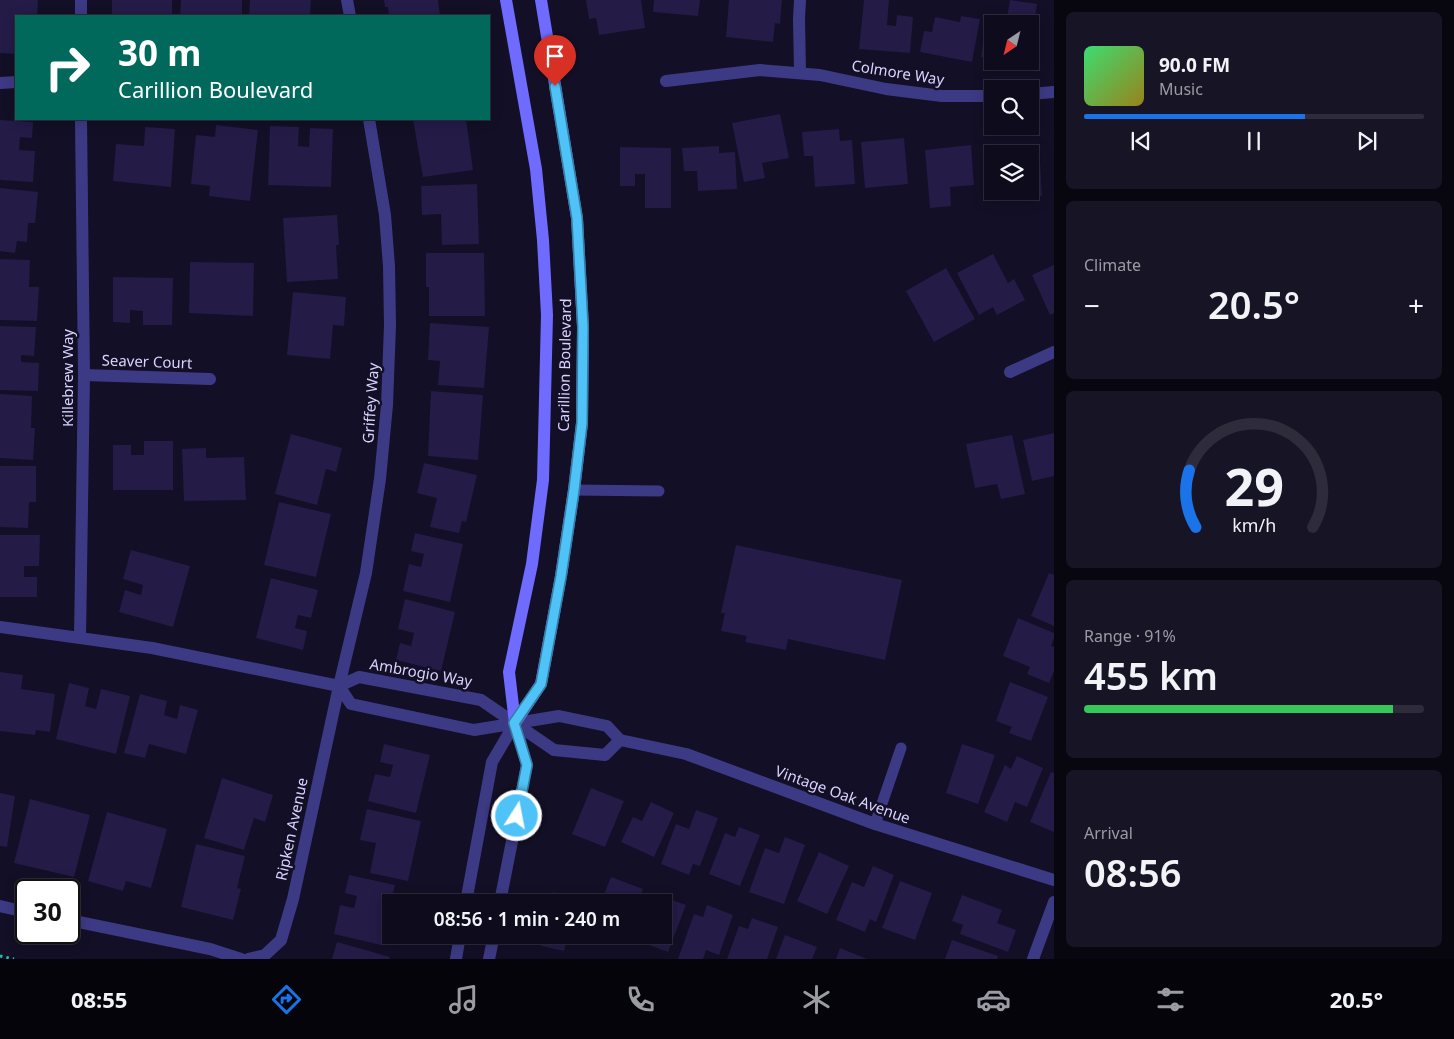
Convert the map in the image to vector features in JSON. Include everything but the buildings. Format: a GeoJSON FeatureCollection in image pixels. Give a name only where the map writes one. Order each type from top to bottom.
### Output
{"type":"FeatureCollection","features":[{"type":"Feature","properties":{"kind":"street"},"geometry":{"type":"LineString","coordinates":[[81,0],[81,15]]}},
{"type":"Feature","properties":{"kind":"street"},"geometry":{"type":"LineString","coordinates":[[348,0],[350,15]]}},
{"type":"Feature","properties":{"kind":"street","name":"Carillion Boulevard"},"geometry":{"type":"LineString","coordinates":[[502,894],[527,765],[514,723],[509,672],[532,564],[543,480],[547,315],[543,240],[536,169],[506,0]]}},
{"type":"Feature","properties":{"kind":"street","name":"Carillion Boulevard"},"geometry":{"type":"LineString","coordinates":[[467,894],[492,762],[514,723],[541,684],[561,576],[582,423],[583,327],[577,218],[541,0]]}},
{"type":"Feature","properties":{"kind":"street"},"geometry":{"type":"LineString","coordinates":[[800,0],[800,72]]}},
{"type":"Feature","properties":{"kind":"street","name":"Colmore Way"},"geometry":{"type":"LineString","coordinates":[[666,81],[760,70],[800,72],[886,89],[932,95],[984,96]]}},
{"type":"Feature","properties":{"kind":"street"},"geometry":{"type":"LineString","coordinates":[[0,82],[15,82]]}},
{"type":"Feature","properties":{"kind":"street"},"geometry":{"type":"LineString","coordinates":[[1039,93],[1054,92]]}},
{"type":"Feature","properties":{"kind":"street","name":"Killebrew Way"},"geometry":{"type":"LineString","coordinates":[[80,638],[84,375],[81,120]]}},
{"type":"Feature","properties":{"kind":"street","name":"Griffey Way"},"geometry":{"type":"LineString","coordinates":[[339,686],[366,573],[380,480],[387,405],[390,325],[389,266],[385,215],[369,120]]}},
{"type":"Feature","properties":{"kind":"street"},"geometry":{"type":"LineString","coordinates":[[1010,372],[1054,352]]}},
{"type":"Feature","properties":{"kind":"street","name":"Seaver Court"},"geometry":{"type":"LineString","coordinates":[[84,375],[210,379]]}},
{"type":"Feature","properties":{"kind":"street"},"geometry":{"type":"LineString","coordinates":[[0,627],[152,648],[339,686],[351,704],[474,730],[514,723],[554,750],[605,755],[620,740]]}},
{"type":"Feature","properties":{"kind":"street","name":"Ambrogio Way"},"geometry":{"type":"LineString","coordinates":[[339,686],[359,677],[481,700],[514,723]]}},
{"type":"Feature","properties":{"kind":"street","name":"Ripken Avenue"},"geometry":{"type":"LineString","coordinates":[[248,959],[265,955],[281,940],[293,899],[339,686]]}},
{"type":"Feature","properties":{"kind":"street","name":"Vintage Oak Avenue"},"geometry":{"type":"LineString","coordinates":[[514,723],[559,716],[607,726],[620,740],[686,754],[875,824],[1054,880]]}},
{"type":"Feature","properties":{"kind":"street"},"geometry":{"type":"LineString","coordinates":[[1033,959],[1054,902]]}},
{"type":"Feature","properties":{"kind":"street"},"geometry":{"type":"LineString","coordinates":[[0,906],[15,909]]}},
{"type":"Feature","properties":{"kind":"street"},"geometry":{"type":"LineString","coordinates":[[80,922],[210,949],[242,959]]}},
{"type":"Feature","properties":{"kind":"street"},"geometry":{"type":"LineString","coordinates":[[456,959],[458,944]]}},
{"type":"Feature","properties":{"kind":"street"},"geometry":{"type":"LineString","coordinates":[[489,959],[492,944]]}},
{"type":"Feature","properties":{"kind":"lane"},"geometry":{"type":"LineString","coordinates":[[574,490],[659,491]]}},
{"type":"Feature","properties":{"kind":"lane"},"geometry":{"type":"LineString","coordinates":[[875,824],[901,748]]}},
{"type":"Feature","properties":{"kind":"path"},"geometry":{"type":"LineString","coordinates":[[0,956],[14,959]]}},
{"type":"Feature","properties":{"kind":"route"},"geometry":{"type":"LineString","coordinates":[[517,816],[527,765],[514,723],[541,684],[561,576],[582,423],[583,327],[577,218],[555,86]]}}]}
